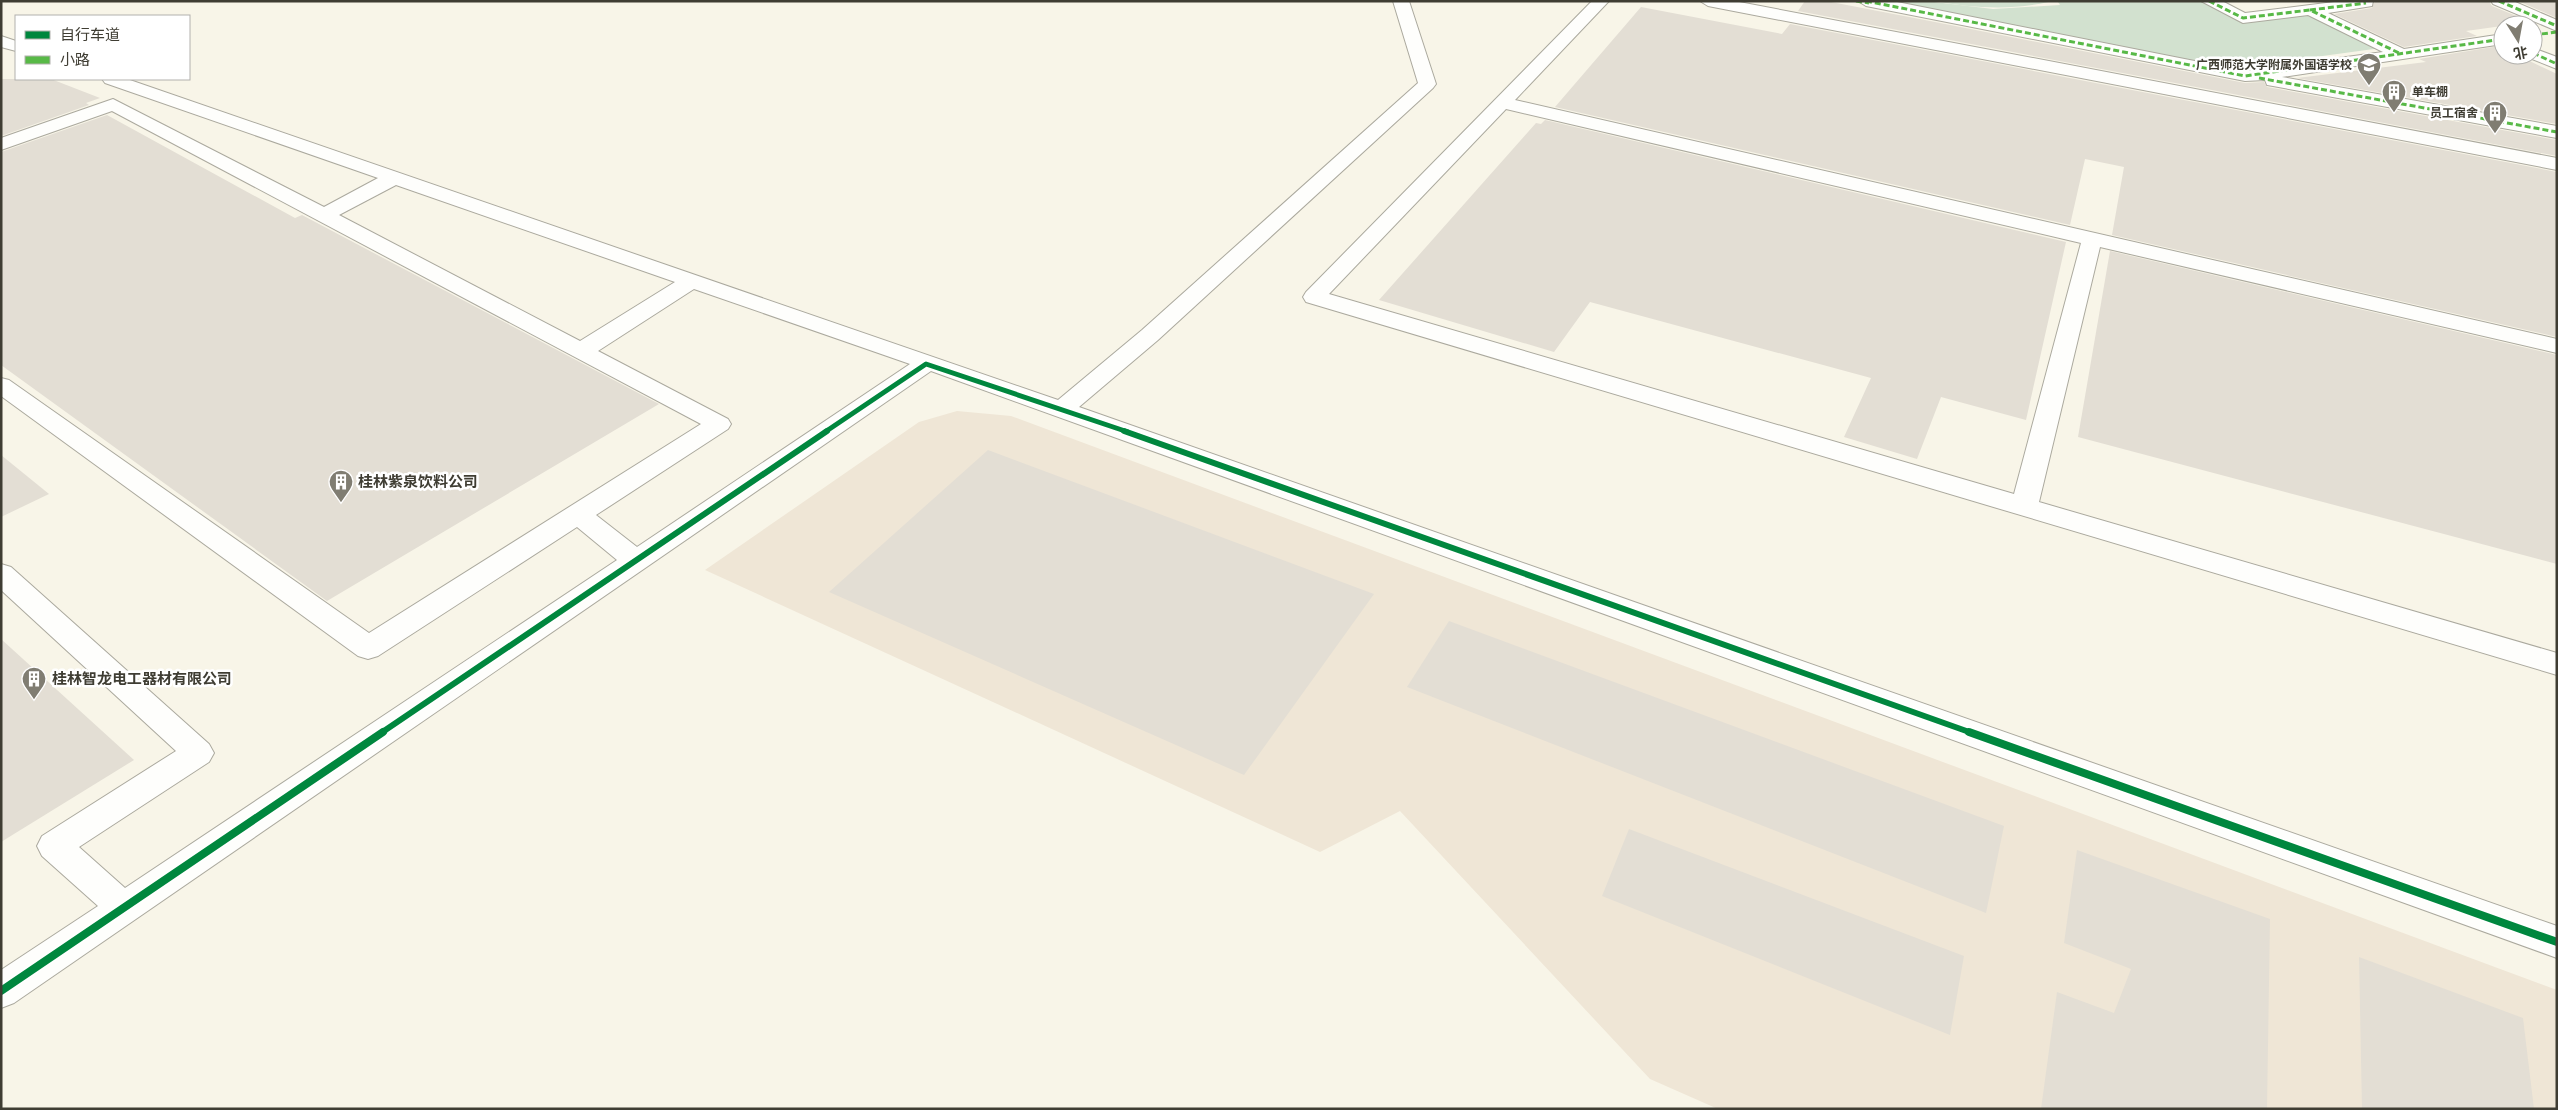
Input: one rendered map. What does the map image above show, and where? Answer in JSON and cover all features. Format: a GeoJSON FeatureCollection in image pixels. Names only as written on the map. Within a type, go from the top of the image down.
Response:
{"type":"FeatureCollection","features":[{"type":"Feature","properties":{"kind":"street"},"geometry":{"type":"LineString","coordinates":[[1062,409],[1150,336],[1427,84],[1401,1]]}},
{"type":"Feature","properties":{"kind":"street"},"geometry":{"type":"LineString","coordinates":[[1601,1],[1314,297],[2557,664]]}},
{"type":"Feature","properties":{"kind":"street"},"geometry":{"type":"LineString","coordinates":[[1708,1],[2557,164]]}},
{"type":"Feature","properties":{"kind":"street"},"geometry":{"type":"LineString","coordinates":[[2209,1],[2242,18],[2366,3]]}},
{"type":"Feature","properties":{"kind":"street"},"geometry":{"type":"LineString","coordinates":[[2499,1],[2557,26]]}},
{"type":"Feature","properties":{"kind":"street"},"geometry":{"type":"LineString","coordinates":[[1864,2],[2245,76],[2557,132]]}},
{"type":"Feature","properties":{"kind":"street"},"geometry":{"type":"LineString","coordinates":[[2310,10],[2401,54]]}},
{"type":"Feature","properties":{"kind":"street"},"geometry":{"type":"LineString","coordinates":[[2543,34],[2557,32]]}},
{"type":"Feature","properties":{"kind":"street"},"geometry":{"type":"LineString","coordinates":[[1,40],[15,46]]}},
{"type":"Feature","properties":{"kind":"street"},"geometry":{"type":"LineString","coordinates":[[2245,76],[2493,40]]}},
{"type":"Feature","properties":{"kind":"street"},"geometry":{"type":"LineString","coordinates":[[2543,58],[2557,64]]}},
{"type":"Feature","properties":{"kind":"street"},"geometry":{"type":"LineString","coordinates":[[113,80],[926,364],[1062,409],[2557,942]]}},
{"type":"Feature","properties":{"kind":"street"},"geometry":{"type":"LineString","coordinates":[[1502,103],[2557,346]]}},
{"type":"Feature","properties":{"kind":"street"},"geometry":{"type":"LineString","coordinates":[[1,144],[113,104],[719,424],[368,648],[1,384]]}},
{"type":"Feature","properties":{"kind":"street"},"geometry":{"type":"LineString","coordinates":[[324,215],[394,178]]}},
{"type":"Feature","properties":{"kind":"street"},"geometry":{"type":"LineString","coordinates":[[2024,507],[2092,239]]}},
{"type":"Feature","properties":{"kind":"street"},"geometry":{"type":"LineString","coordinates":[[582,351],[691,281]]}},
{"type":"Feature","properties":{"kind":"street"},"geometry":{"type":"LineString","coordinates":[[1,991],[926,364]]}},
{"type":"Feature","properties":{"kind":"street"},"geometry":{"type":"LineString","coordinates":[[578,514],[637,560]]}},
{"type":"Feature","properties":{"kind":"street"},"geometry":{"type":"LineString","coordinates":[[1,574],[198,753],[54,846],[124,908]]}},
{"type":"Feature","properties":{"kind":"shaded area"},"geometry":{"type":"Polygon","coordinates":[[[957,411],[1011,416],[2557,990],[2557,1109],[1718,1109],[1650,1079],[1400,811],[1320,852],[705,570],[919,422],[957,411]]]}},
{"type":"Feature","properties":{"kind":"green space"},"geometry":{"type":"Polygon","coordinates":[[[1883,1],[1926,1],[1993,9],[2060,5],[2058,2],[2065,1],[2203,1],[2239,20],[2311,14],[2381,48],[2257,65],[2247,59],[2210,64],[1883,1]]]}},
{"type":"Feature","properties":{"kind":"green space"},"geometry":{"type":"Polygon","coordinates":[[[1933,1],[2053,1],[2023,6],[1993,7],[1933,1]]]}},
{"type":"Feature","properties":{"kind":"building"},"geometry":{"type":"Polygon","coordinates":[[[1805,1],[1826,1],[2245,83],[2264,82],[2267,87],[2557,140],[2557,156],[1798,11],[1805,1]]]}},
{"type":"Feature","properties":{"kind":"building"},"geometry":{"type":"Polygon","coordinates":[[[2375,1],[2489,1],[2492,6],[2514,15],[2493,15],[2493,27],[2466,31],[2477,36],[2404,47],[2334,14],[2372,8],[2375,1]]]}},
{"type":"Feature","properties":{"kind":"building"},"geometry":{"type":"Polygon","coordinates":[[[2518,1],[2557,1],[2557,18],[2518,1]]]}},
{"type":"Feature","properties":{"kind":"building"},"geometry":{"type":"Polygon","coordinates":[[[1641,7],[1782,34],[1790,24],[2557,172],[2557,337],[2112,235],[2124,167],[2085,159],[2070,225],[1555,107],[1641,7]]]}},
{"type":"Feature","properties":{"kind":"building"},"geometry":{"type":"Polygon","coordinates":[[[2493,47],[2493,65],[2538,65],[2557,74],[2557,124],[2297,78],[2426,62],[2419,59],[2493,47]]]}},
{"type":"Feature","properties":{"kind":"building"},"geometry":{"type":"Polygon","coordinates":[[[1,79],[54,80],[100,98],[86,103],[89,105],[1,136],[1,79]]]}},
{"type":"Feature","properties":{"kind":"building","name":"桂林紫泉饮料公司"},"geometry":{"type":"Polygon","coordinates":[[[107,115],[295,218],[302,215],[659,404],[327,601],[1,365],[1,152],[107,115]]]}},
{"type":"Feature","properties":{"kind":"building"},"geometry":{"type":"Polygon","coordinates":[[[1545,120],[2066,242],[2026,420],[1941,397],[1917,459],[1844,437],[1871,378],[1590,302],[1554,352],[1379,300],[1536,123],[1541,124],[1545,120]]]}},
{"type":"Feature","properties":{"kind":"building"},"geometry":{"type":"Polygon","coordinates":[[[2110,251],[2557,355],[2557,564],[2078,437],[2110,251]]]}},
{"type":"Feature","properties":{"kind":"building"},"geometry":{"type":"Polygon","coordinates":[[[988,450],[1374,594],[1244,775],[829,592],[988,450]]]}},
{"type":"Feature","properties":{"kind":"building"},"geometry":{"type":"Polygon","coordinates":[[[1,455],[49,494],[1,517],[1,455]]]}},
{"type":"Feature","properties":{"kind":"building"},"geometry":{"type":"Polygon","coordinates":[[[1449,621],[2004,826],[1986,913],[1407,687],[1449,621]]]}},
{"type":"Feature","properties":{"kind":"building","name":"桂林智龙电工器材有限公司"},"geometry":{"type":"Polygon","coordinates":[[[1,639],[134,760],[1,842],[1,639]]]}},
{"type":"Feature","properties":{"kind":"building"},"geometry":{"type":"Polygon","coordinates":[[[1629,829],[1964,956],[1950,1035],[1602,896],[1629,829]]]}},
{"type":"Feature","properties":{"kind":"building"},"geometry":{"type":"Polygon","coordinates":[[[2077,850],[2270,919],[2267,1109],[2041,1109],[2057,992],[2114,1013],[2131,969],[2064,943],[2077,850]]]}},
{"type":"Feature","properties":{"kind":"building"},"geometry":{"type":"Polygon","coordinates":[[[2359,957],[2523,1018],[2534,1109],[2362,1109],[2359,957]]]}},
{"type":"Feature","properties":{"kind":"marked path"},"geometry":{"type":"LineString","coordinates":[[1856,1],[1869,3]]}},
{"type":"Feature","properties":{"kind":"marked path"},"geometry":{"type":"LineString","coordinates":[[1866,1],[2245,76],[2493,40]]}},
{"type":"Feature","properties":{"kind":"marked path"},"geometry":{"type":"LineString","coordinates":[[2209,1],[2243,18],[2310,10],[2401,54]]}},
{"type":"Feature","properties":{"kind":"marked path"},"geometry":{"type":"LineString","coordinates":[[2499,1],[2557,26]]}},
{"type":"Feature","properties":{"kind":"marked path"},"geometry":{"type":"LineString","coordinates":[[2310,10],[2366,3]]}},
{"type":"Feature","properties":{"kind":"marked path"},"geometry":{"type":"LineString","coordinates":[[2543,34],[2557,32]]}},
{"type":"Feature","properties":{"kind":"marked path"},"geometry":{"type":"LineString","coordinates":[[2543,58],[2557,64]]}},
{"type":"Feature","properties":{"kind":"marked path"},"geometry":{"type":"LineString","coordinates":[[2259,78],[2557,132]]}},
{"type":"Feature","properties":{"kind":"cycle path"},"geometry":{"type":"LineString","coordinates":[[1,991],[926,364],[1062,409],[2557,942]]}},
{"type":"Feature","properties":{"kind":"place","name":"广西师范大学附属外国语学校"},"geometry":{"type":"Point","coordinates":[2369,86]}},
{"type":"Feature","properties":{"kind":"place","name":"单车棚"},"geometry":{"type":"Point","coordinates":[2394,113]}},
{"type":"Feature","properties":{"kind":"place","name":"员工宿舍"},"geometry":{"type":"Point","coordinates":[2495,134]}},
{"type":"Feature","properties":{"kind":"place","name":"桂林紫泉饮料公司"},"geometry":{"type":"Point","coordinates":[341,503]}},
{"type":"Feature","properties":{"kind":"place","name":"桂林智龙电工器材有限公司"},"geometry":{"type":"Point","coordinates":[34,700]}}]}
